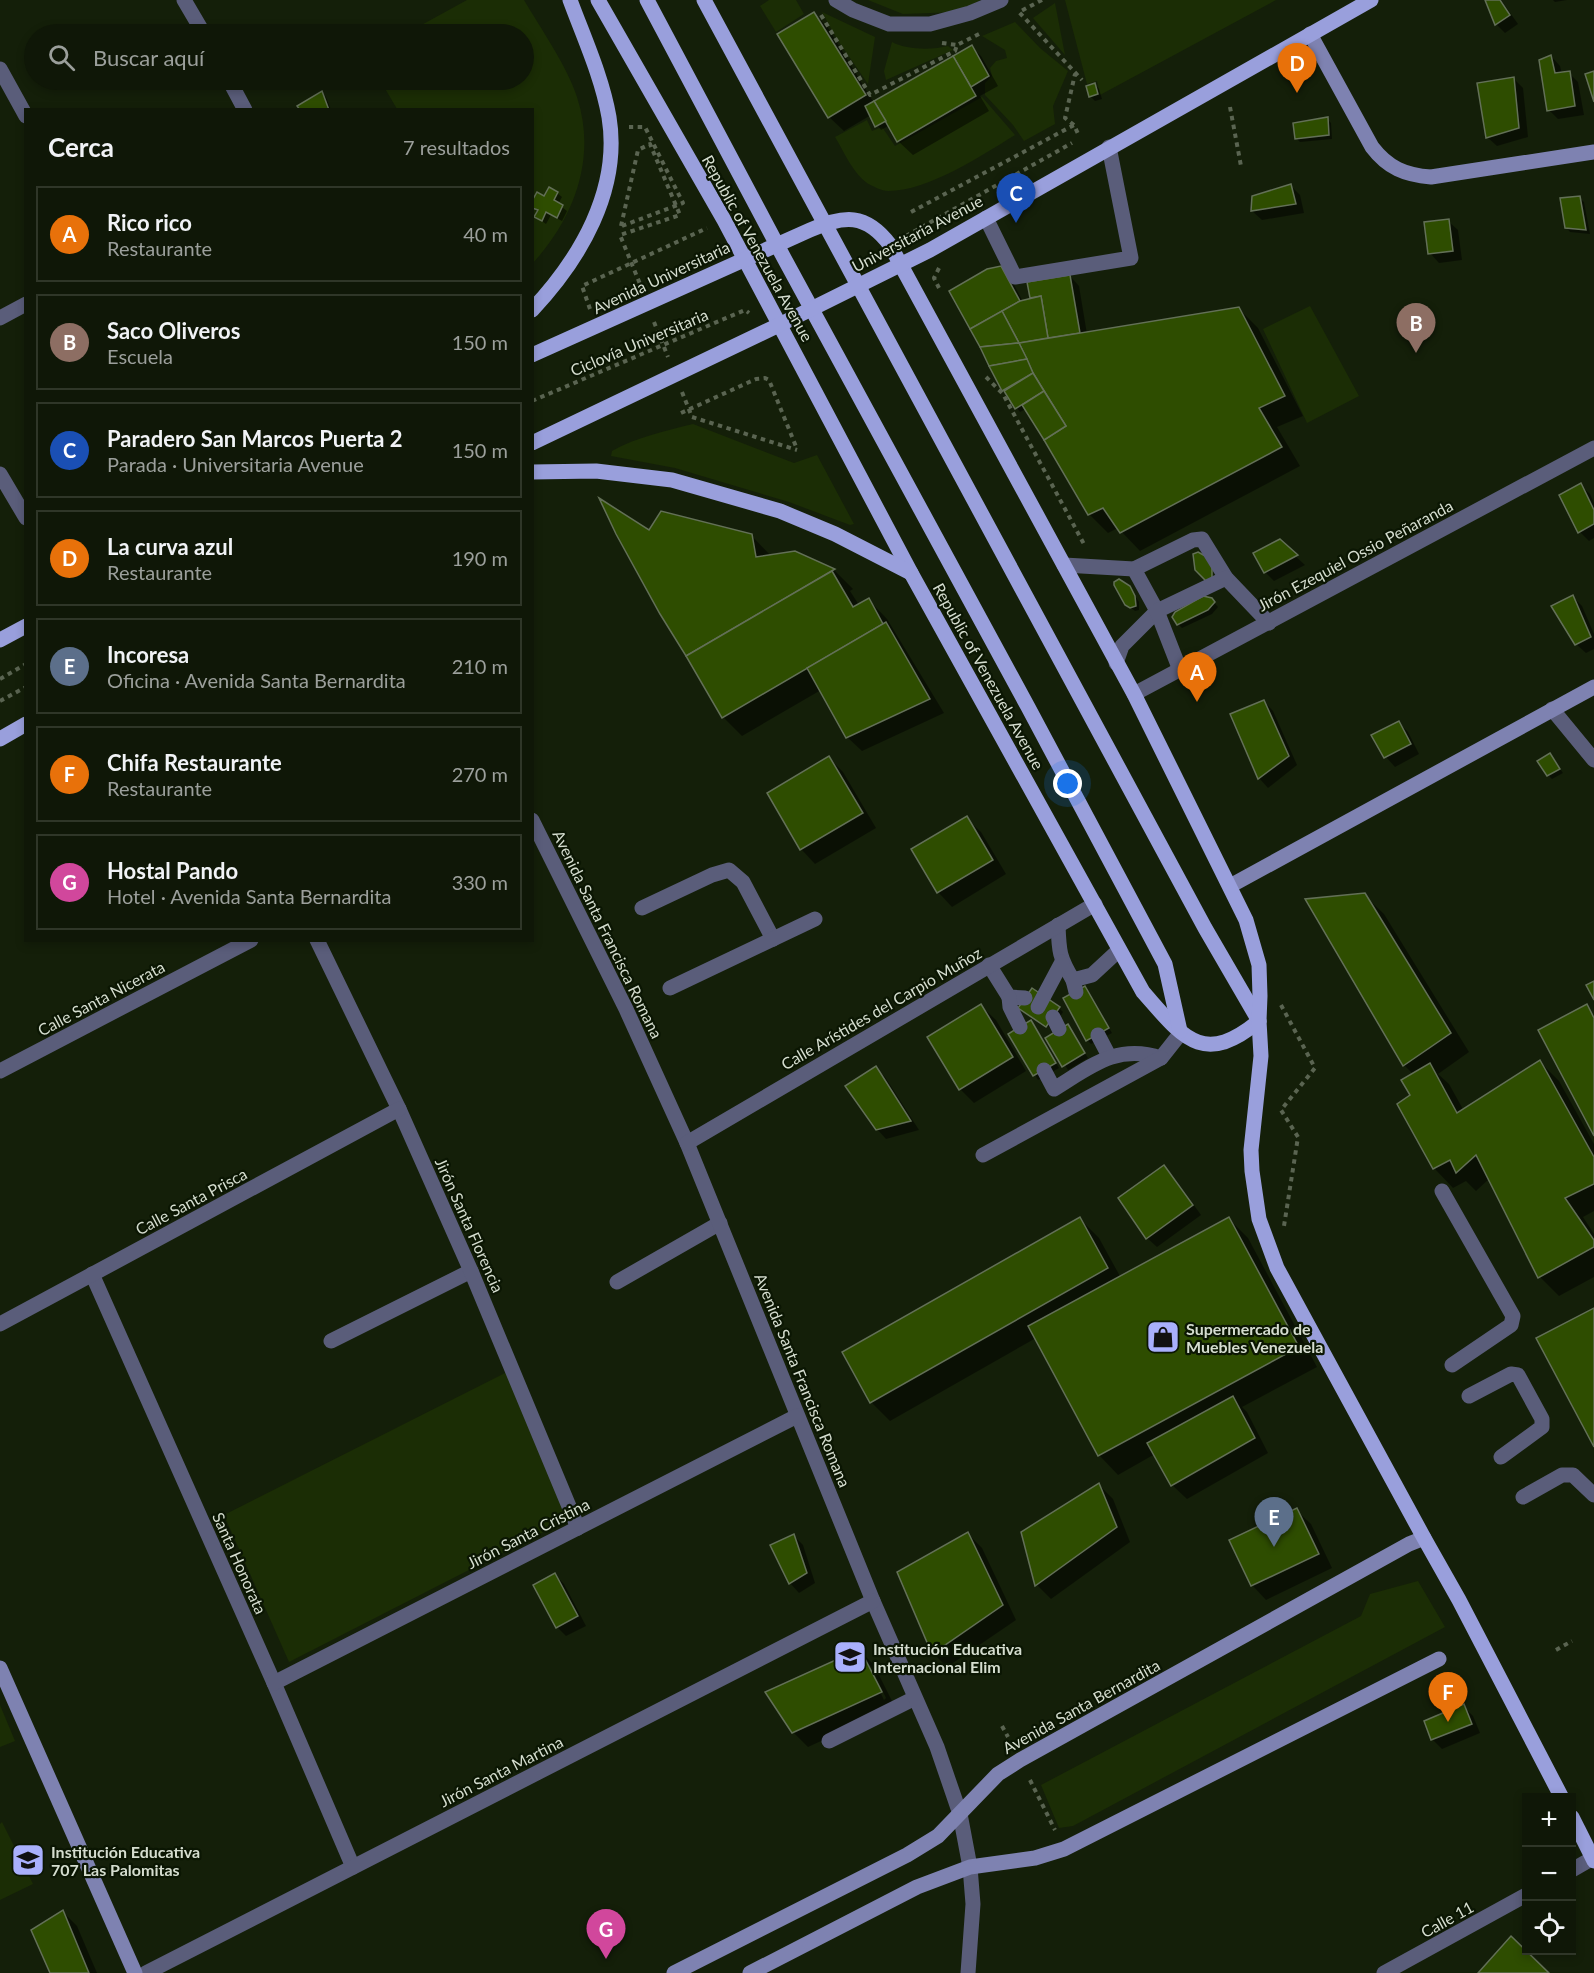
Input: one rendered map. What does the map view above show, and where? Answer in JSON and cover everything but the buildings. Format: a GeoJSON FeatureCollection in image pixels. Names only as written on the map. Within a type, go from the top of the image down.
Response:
{"type":"FeatureCollection","features":[{"type":"Feature","properties":{"kind":"main road"},"geometry":{"type":"LineString","coordinates":[[534,308],[561,275],[588,232],[602,200],[610,168],[612,141],[606,102],[570,0]]}},
{"type":"Feature","properties":{"kind":"main road","name":"Republic of Venezuela Avenue"},"geometry":{"type":"LineString","coordinates":[[598,0],[724,220],[911,573],[1119,950],[1143,992],[1180,1034]]}},
{"type":"Feature","properties":{"kind":"main road","name":"Republic of Venezuela Avenue"},"geometry":{"type":"LineString","coordinates":[[647,0],[778,248],[1029,707],[1165,964],[1180,1034]]}},
{"type":"Feature","properties":{"kind":"main road"},"geometry":{"type":"LineString","coordinates":[[704,0],[1205,928],[1259,1021]]}},
{"type":"Feature","properties":{"kind":"main road","name":"Universitaria Avenue"},"geometry":{"type":"LineString","coordinates":[[534,442],[780,325],[930,250],[1371,0]]}},
{"type":"Feature","properties":{"kind":"main road"},"geometry":{"type":"LineString","coordinates":[[1310,34],[1372,147],[1378,156],[1395,169],[1413,175],[1431,177],[1594,152]]}},
{"type":"Feature","properties":{"kind":"main road","name":"Avenida Universitaria"},"geometry":{"type":"LineString","coordinates":[[534,354],[838,219],[851,218],[876,229],[890,245],[901,264]]}},
{"type":"Feature","properties":{"kind":"main road"},"geometry":{"type":"LineString","coordinates":[[901,264],[1134,694],[1246,920],[1259,965],[1261,1056],[1252,1126],[1252,1171],[1259,1220],[1277,1268],[1460,1600],[1560,1793]]}},
{"type":"Feature","properties":{"kind":"main road"},"geometry":{"type":"LineString","coordinates":[[534,472],[596,471],[672,480],[780,511],[854,543],[911,573]]}},
{"type":"Feature","properties":{"kind":"main road"},"geometry":{"type":"LineString","coordinates":[[0,640],[24,627]]}},
{"type":"Feature","properties":{"kind":"main road"},"geometry":{"type":"LineString","coordinates":[[1230,886],[1594,687]]}},
{"type":"Feature","properties":{"kind":"main road"},"geometry":{"type":"LineString","coordinates":[[0,739],[24,725]]}},
{"type":"Feature","properties":{"kind":"main road"},"geometry":{"type":"LineString","coordinates":[[1180,1034],[1198,1043],[1214,1044],[1246,1032],[1259,1021]]}},
{"type":"Feature","properties":{"kind":"main road","name":"Avenida Santa Bernardita"},"geometry":{"type":"LineString","coordinates":[[674,1973],[907,1855],[938,1836],[998,1774],[1020,1760],[1409,1544],[1424,1538]]}},
{"type":"Feature","properties":{"kind":"main road"},"geometry":{"type":"LineString","coordinates":[[750,1973],[917,1887],[945,1875],[970,1867],[1035,1858],[1064,1849],[1439,1659]]}},
{"type":"Feature","properties":{"kind":"main road"},"geometry":{"type":"LineString","coordinates":[[0,1668],[135,1973]]}},
{"type":"Feature","properties":{"kind":"main road"},"geometry":{"type":"LineString","coordinates":[[1576,1825],[1593,1859]]}},
{"type":"Feature","properties":{"kind":"street"},"geometry":{"type":"LineString","coordinates":[[184,0],[198,24]]}},
{"type":"Feature","properties":{"kind":"street"},"geometry":{"type":"LineString","coordinates":[[836,0],[853,10],[889,24],[930,24],[970,14],[1001,0]]}},
{"type":"Feature","properties":{"kind":"street"},"geometry":{"type":"LineString","coordinates":[[0,69],[24,112]]}},
{"type":"Feature","properties":{"kind":"street"},"geometry":{"type":"LineString","coordinates":[[234,90],[244,108]]}},
{"type":"Feature","properties":{"kind":"street"},"geometry":{"type":"LineString","coordinates":[[986,218],[1015,277],[1131,258],[1109,147]]}},
{"type":"Feature","properties":{"kind":"street"},"geometry":{"type":"LineString","coordinates":[[0,318],[24,305]]}},
{"type":"Feature","properties":{"kind":"street","name":"Jirón Ezequiel Ossio Peñaranda"},"geometry":{"type":"LineString","coordinates":[[1134,694],[1594,448]]}},
{"type":"Feature","properties":{"kind":"street"},"geometry":{"type":"LineString","coordinates":[[0,474],[24,515]]}},
{"type":"Feature","properties":{"kind":"street"},"geometry":{"type":"LineString","coordinates":[[1064,565],[1134,569],[1193,540],[1202,539],[1226,578],[1269,622]]}},
{"type":"Feature","properties":{"kind":"street"},"geometry":{"type":"LineString","coordinates":[[1134,569],[1157,611],[1180,670]]}},
{"type":"Feature","properties":{"kind":"street"},"geometry":{"type":"LineString","coordinates":[[1116,663],[1122,646],[1157,611],[1226,578]]}},
{"type":"Feature","properties":{"kind":"street"},"geometry":{"type":"LineString","coordinates":[[1552,709],[1594,760]]}},
{"type":"Feature","properties":{"kind":"street","name":"Avenida Santa Francisca Romana"},"geometry":{"type":"LineString","coordinates":[[534,824],[626,1009],[687,1143],[873,1601],[937,1746],[960,1814],[970,1867],[973,1904],[968,1973]]}},
{"type":"Feature","properties":{"kind":"street"},"geometry":{"type":"LineString","coordinates":[[642,908],[712,875],[729,870],[743,882],[773,939]]}},
{"type":"Feature","properties":{"kind":"street","name":"Calle Arístides del Carpio Muñoz"},"geometry":{"type":"LineString","coordinates":[[687,1143],[1095,904]]}},
{"type":"Feature","properties":{"kind":"street"},"geometry":{"type":"LineString","coordinates":[[670,988],[815,919]]}},
{"type":"Feature","properties":{"kind":"street"},"geometry":{"type":"LineString","coordinates":[[1058,925],[1059,951],[1074,986],[1092,975],[1119,950]]}},
{"type":"Feature","properties":{"kind":"street","name":"Calle Santa Nicerata"},"geometry":{"type":"LineString","coordinates":[[0,1071],[247,942]]}},
{"type":"Feature","properties":{"kind":"street","name":"Jirón Santa Florencia"},"geometry":{"type":"LineString","coordinates":[[318,942],[399,1109],[471,1271],[578,1528]]}},
{"type":"Feature","properties":{"kind":"street"},"geometry":{"type":"LineString","coordinates":[[1038,1007],[1062,962]]}},
{"type":"Feature","properties":{"kind":"street"},"geometry":{"type":"LineString","coordinates":[[989,965],[1009,997],[1010,1007],[1020,1027]]}},
{"type":"Feature","properties":{"kind":"street"},"geometry":{"type":"LineString","coordinates":[[1009,997],[1025,998]]}},
{"type":"Feature","properties":{"kind":"street"},"geometry":{"type":"LineString","coordinates":[[983,1155],[1161,1058],[1180,1034]]}},
{"type":"Feature","properties":{"kind":"street"},"geometry":{"type":"LineString","coordinates":[[1098,1035],[1109,1056]]}},
{"type":"Feature","properties":{"kind":"street"},"geometry":{"type":"LineString","coordinates":[[1044,1070],[1054,1089],[1080,1065],[1109,1056],[1147,1053],[1161,1058]]}},
{"type":"Feature","properties":{"kind":"street","name":"Calle Santa Prisca"},"geometry":{"type":"LineString","coordinates":[[0,1324],[399,1109]]}},
{"type":"Feature","properties":{"kind":"street"},"geometry":{"type":"LineString","coordinates":[[1442,1191],[1513,1316],[1511,1325],[1452,1365]]}},
{"type":"Feature","properties":{"kind":"street"},"geometry":{"type":"LineString","coordinates":[[617,1282],[720,1223]]}},
{"type":"Feature","properties":{"kind":"street"},"geometry":{"type":"LineString","coordinates":[[331,1341],[471,1271]]}},
{"type":"Feature","properties":{"kind":"street","name":"Santa Honorata"},"geometry":{"type":"LineString","coordinates":[[92,1274],[354,1867]]}},
{"type":"Feature","properties":{"kind":"street"},"geometry":{"type":"LineString","coordinates":[[1469,1396],[1510,1374],[1518,1375],[1542,1419],[1542,1427],[1501,1457]]}},
{"type":"Feature","properties":{"kind":"street","name":"Jirón Santa Cristina"},"geometry":{"type":"LineString","coordinates":[[274,1683],[797,1416]]}},
{"type":"Feature","properties":{"kind":"street"},"geometry":{"type":"LineString","coordinates":[[1523,1497],[1562,1475],[1573,1475],[1594,1495]]}},
{"type":"Feature","properties":{"kind":"street","name":"Jirón Santa Martina"},"geometry":{"type":"LineString","coordinates":[[146,1973],[873,1601]]}},
{"type":"Feature","properties":{"kind":"street"},"geometry":{"type":"LineString","coordinates":[[830,1741],[915,1698]]}},
{"type":"Feature","properties":{"kind":"street"},"geometry":{"type":"LineString","coordinates":[[1576,1868],[1593,1859]]}},
{"type":"Feature","properties":{"kind":"street","name":"Calle 11"},"geometry":{"type":"LineString","coordinates":[[1384,1973],[1522,1898]]}},
{"type":"Feature","properties":{"kind":"path"},"geometry":{"type":"LineString","coordinates":[[1042,0],[1019,12],[1082,81]]}},
{"type":"Feature","properties":{"kind":"path"},"geometry":{"type":"LineString","coordinates":[[1075,74],[1065,118],[1074,125],[1079,136]]}},
{"type":"Feature","properties":{"kind":"path"},"geometry":{"type":"LineString","coordinates":[[1230,107],[1241,166]]}},
{"type":"Feature","properties":{"kind":"path"},"geometry":{"type":"LineString","coordinates":[[911,212],[1074,125]]}},
{"type":"Feature","properties":{"kind":"path"},"geometry":{"type":"LineString","coordinates":[[620,235],[680,215],[650,144],[638,150],[621,226],[683,203],[645,128],[624,127]]}},
{"type":"Feature","properties":{"kind":"path"},"geometry":{"type":"LineString","coordinates":[[597,327],[582,286],[724,220]]}},
{"type":"Feature","properties":{"kind":"path"},"geometry":{"type":"LineString","coordinates":[[939,267],[934,278],[939,288]]}},
{"type":"Feature","properties":{"kind":"path","name":"Ciclovía Universitaria"},"geometry":{"type":"LineString","coordinates":[[534,400],[745,310],[754,317]]}},
{"type":"Feature","properties":{"kind":"path"},"geometry":{"type":"LineString","coordinates":[[981,370],[1003,394],[1096,567]]}},
{"type":"Feature","properties":{"kind":"path"},"geometry":{"type":"LineString","coordinates":[[681,412],[756,379],[765,378],[769,380],[797,450]]}},
{"type":"Feature","properties":{"kind":"path"},"geometry":{"type":"LineString","coordinates":[[0,679],[24,665]]}},
{"type":"Feature","properties":{"kind":"path"},"geometry":{"type":"LineString","coordinates":[[0,701],[24,688]]}},
{"type":"Feature","properties":{"kind":"path"},"geometry":{"type":"LineString","coordinates":[[1276,996],[1315,1068],[1281,1110],[1298,1137],[1277,1268]]}},
{"type":"Feature","properties":{"kind":"path"},"geometry":{"type":"LineString","coordinates":[[1556,1650],[1572,1641]]}},
{"type":"Feature","properties":{"kind":"path"},"geometry":{"type":"LineString","coordinates":[[1002,1726],[1008,1737]]}},
{"type":"Feature","properties":{"kind":"path"},"geometry":{"type":"LineString","coordinates":[[1030,1780],[1055,1830]]}},
{"type":"Feature","properties":{"kind":"green space"},"geometry":{"type":"Polygon","coordinates":[[[467,0],[524,0],[573,85],[583,120],[583,164],[578,186],[560,227],[534,262],[534,108],[396,108],[386,90],[534,90],[534,24],[423,24],[467,0]]]}},
{"type":"Feature","properties":{"kind":"green space"},"geometry":{"type":"Polygon","coordinates":[[[769,0],[796,0],[804,14],[776,32],[760,6],[769,0]]]}},
{"type":"Feature","properties":{"kind":"green space"},"geometry":{"type":"Polygon","coordinates":[[[868,0],[980,0],[959,12],[903,14],[868,0]]]}},
{"type":"Feature","properties":{"kind":"green space"},"geometry":{"type":"Polygon","coordinates":[[[1065,0],[1276,0],[1100,95],[1097,81],[1087,84],[1065,0]]]}},
{"type":"Feature","properties":{"kind":"green space"},"geometry":{"type":"Polygon","coordinates":[[[1055,3],[1065,55],[1033,18],[1055,3]]]}},
{"type":"Feature","properties":{"kind":"green space"},"geometry":{"type":"Polygon","coordinates":[[[822,12],[875,37],[868,84],[837,39],[822,12]]]}},
{"type":"Feature","properties":{"kind":"green space"},"geometry":{"type":"Polygon","coordinates":[[[1015,22],[1040,48],[1068,71],[1053,106],[1055,124],[1024,141],[1013,125],[985,95],[985,83],[992,76],[990,68],[996,61],[1007,58],[1005,50],[982,36],[1015,22]]]}},
{"type":"Feature","properties":{"kind":"green space"},"geometry":{"type":"Polygon","coordinates":[[[892,42],[905,47],[948,46],[953,50],[886,80],[884,71],[892,42]]]}},
{"type":"Feature","properties":{"kind":"green space"},"geometry":{"type":"Polygon","coordinates":[[[982,97],[1015,135],[954,171],[920,185],[888,191],[869,184],[853,168],[835,137],[867,120],[872,131],[882,127],[895,146],[982,97]]]}},
{"type":"Feature","properties":{"kind":"green space"},"geometry":{"type":"Polygon","coordinates":[[[1310,306],[1359,396],[1307,423],[1263,329],[1310,306]]]}},
{"type":"Feature","properties":{"kind":"green space"},"geometry":{"type":"Polygon","coordinates":[[[693,424],[794,463],[817,455],[854,524],[850,525],[789,502],[675,468],[611,456],[612,451],[631,442],[693,424]]]}},
{"type":"Feature","properties":{"kind":"green space"},"geometry":{"type":"Polygon","coordinates":[[[509,1371],[567,1520],[289,1662],[224,1515],[509,1371]]]}},
{"type":"Feature","properties":{"kind":"green space"},"geometry":{"type":"Polygon","coordinates":[[[1418,1581],[1445,1627],[1073,1826],[1059,1828],[1041,1785],[1361,1616],[1370,1594],[1418,1581]]]}},
{"type":"Feature","properties":{"kind":"green space"},"geometry":{"type":"Polygon","coordinates":[[[0,1705],[15,1741],[0,1747],[0,1705]]]}},
{"type":"Feature","properties":{"kind":"green space"},"geometry":{"type":"Polygon","coordinates":[[[2,1822],[33,1884],[0,1900],[0,1824],[2,1822]]]}},
{"type":"Feature","properties":{"kind":"place","name":"La curva azul"},"geometry":{"type":"Point","coordinates":[1297,93]}},
{"type":"Feature","properties":{"kind":"place","name":"Paradero San Marcos Puerta 2"},"geometry":{"type":"Point","coordinates":[1016,223]}},
{"type":"Feature","properties":{"kind":"place","name":"Saco Oliveros"},"geometry":{"type":"Point","coordinates":[1416,353]}},
{"type":"Feature","properties":{"kind":"place","name":"Rico rico"},"geometry":{"type":"Point","coordinates":[1197,702]}},
{"type":"Feature","properties":{"kind":"place","name":"Supermercado de Muebles Venezuela"},"geometry":{"type":"Point","coordinates":[1163,1337]}},
{"type":"Feature","properties":{"kind":"place","name":"Incoresa"},"geometry":{"type":"Point","coordinates":[1274,1547]}},
{"type":"Feature","properties":{"kind":"place","name":"Institución Educativa Internacional Elim"},"geometry":{"type":"Point","coordinates":[850,1657]}},
{"type":"Feature","properties":{"kind":"place","name":"Chifa Restaurante"},"geometry":{"type":"Point","coordinates":[1448,1722]}},
{"type":"Feature","properties":{"kind":"place","name":"Institución Educativa 707 Las Palomitas"},"geometry":{"type":"Point","coordinates":[28,1860]}},
{"type":"Feature","properties":{"kind":"place","name":"Hostal Pando"},"geometry":{"type":"Point","coordinates":[606,1959]}}]}
